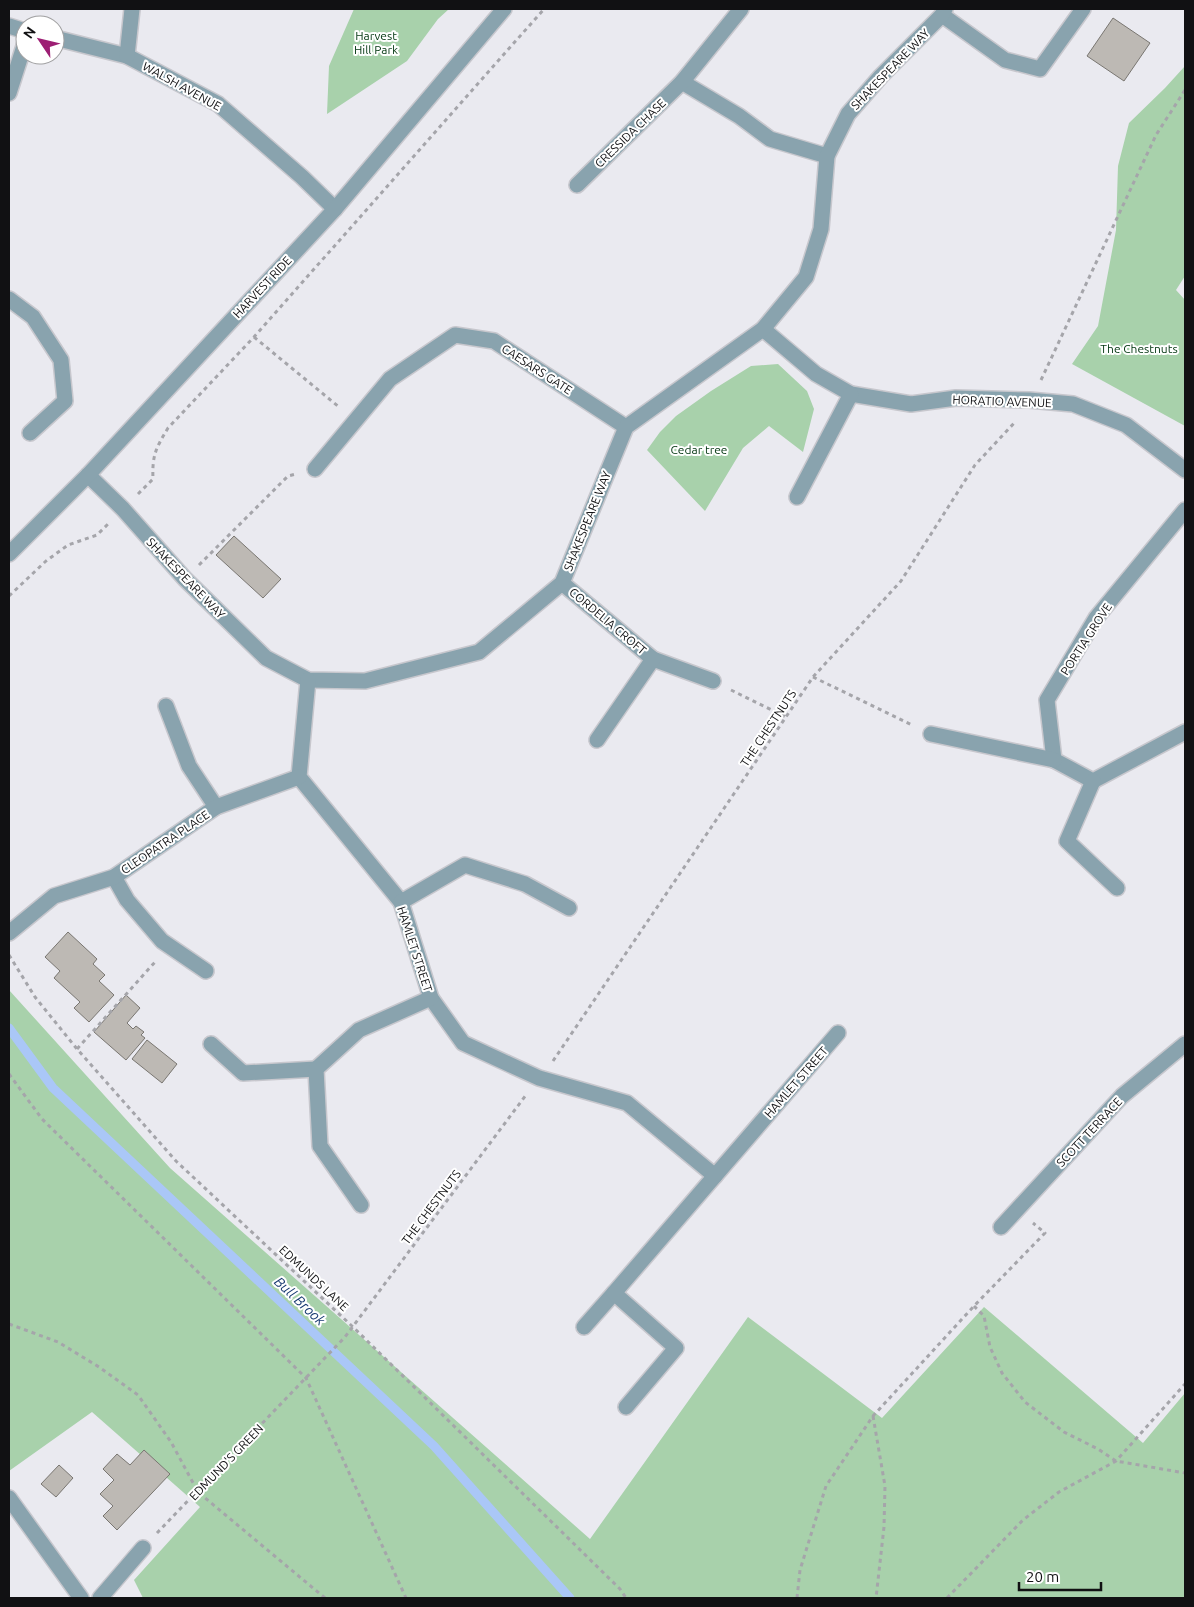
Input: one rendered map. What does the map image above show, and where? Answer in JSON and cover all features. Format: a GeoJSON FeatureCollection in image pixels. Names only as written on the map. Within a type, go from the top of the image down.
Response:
{"type":"FeatureCollection","features":[{"type":"Feature","properties":{"kind":"street"},"geometry":{"type":"LineString","coordinates":[[127,56],[132,9]]}},
{"type":"Feature","properties":{"kind":"street","name":"HARVEST RIDE"},"geometry":{"type":"LineString","coordinates":[[9,554],[88,475],[335,209],[504,9]]}},
{"type":"Feature","properties":{"kind":"street","name":"CRESSIDA CHASE"},"geometry":{"type":"LineString","coordinates":[[578,185],[682,82],[741,9]]}},
{"type":"Feature","properties":{"kind":"street"},"geometry":{"type":"LineString","coordinates":[[944,12],[1004,60],[1040,69],[1083,9]]}},
{"type":"Feature","properties":{"kind":"street","name":"SHAKESPEARE WAY"},"geometry":{"type":"LineString","coordinates":[[88,475],[122,509],[185,580],[266,658],[308,680],[364,681],[479,652],[562,583],[626,427],[763,329],[806,277],[821,229],[828,156],[848,114],[881,76],[944,12]]}},
{"type":"Feature","properties":{"kind":"street","name":"WALSH AVENUE"},"geometry":{"type":"LineString","coordinates":[[65,40],[127,56],[218,104],[302,177],[335,209]]}},
{"type":"Feature","properties":{"kind":"street"},"geometry":{"type":"LineString","coordinates":[[9,93],[18,65]]}},
{"type":"Feature","properties":{"kind":"street"},"geometry":{"type":"LineString","coordinates":[[682,82],[739,116],[770,139],[828,156]]}},
{"type":"Feature","properties":{"kind":"street"},"geometry":{"type":"LineString","coordinates":[[9,299],[33,317],[61,360],[64,400],[30,433]]}},
{"type":"Feature","properties":{"kind":"street","name":"HORATIO AVENUE"},"geometry":{"type":"LineString","coordinates":[[763,329],[816,374],[851,394],[911,404],[956,398],[1029,400],[1073,404],[1126,424],[1185,470]]}},
{"type":"Feature","properties":{"kind":"street","name":"CAESARS GATE"},"geometry":{"type":"LineString","coordinates":[[315,469],[390,379],[455,335],[494,341],[626,427]]}},
{"type":"Feature","properties":{"kind":"street"},"geometry":{"type":"LineString","coordinates":[[797,497],[851,394]]}},
{"type":"Feature","properties":{"kind":"street","name":"PORTIA GROVE"},"geometry":{"type":"LineString","coordinates":[[1054,760],[1047,700],[1096,618],[1185,510]]}},
{"type":"Feature","properties":{"kind":"street","name":"CORDELIA CROFT"},"geometry":{"type":"LineString","coordinates":[[562,583],[654,659],[713,681]]}},
{"type":"Feature","properties":{"kind":"street","name":"CORDELIA CROFT"},"geometry":{"type":"LineString","coordinates":[[597,740],[654,659]]}},
{"type":"Feature","properties":{"kind":"street"},"geometry":{"type":"LineString","coordinates":[[299,777],[308,680]]}},
{"type":"Feature","properties":{"kind":"street","name":"CLEOPATRA PLACE"},"geometry":{"type":"LineString","coordinates":[[166,706],[188,766],[216,807]]}},
{"type":"Feature","properties":{"kind":"street"},"geometry":{"type":"LineString","coordinates":[[1117,888],[1067,841],[1093,781],[1185,732]]}},
{"type":"Feature","properties":{"kind":"street"},"geometry":{"type":"LineString","coordinates":[[931,734],[1054,760],[1093,781]]}},
{"type":"Feature","properties":{"kind":"street","name":"CLEOPATRA PLACE"},"geometry":{"type":"LineString","coordinates":[[9,933],[54,896],[114,877],[216,807],[299,777]]}},
{"type":"Feature","properties":{"kind":"street","name":"HAMLET STREET"},"geometry":{"type":"LineString","coordinates":[[299,777],[401,902],[431,998],[463,1043],[539,1078],[628,1103],[715,1176]]}},
{"type":"Feature","properties":{"kind":"street"},"geometry":{"type":"LineString","coordinates":[[401,902],[465,865],[525,884],[569,908]]}},
{"type":"Feature","properties":{"kind":"street","name":"CLEOPATRA PLACE"},"geometry":{"type":"LineString","coordinates":[[114,877],[127,900],[168,947],[206,971]]}},
{"type":"Feature","properties":{"kind":"street"},"geometry":{"type":"LineString","coordinates":[[211,1044],[244,1073],[316,1069],[359,1030],[431,998]]}},
{"type":"Feature","properties":{"kind":"street","name":"HAMLET STREET"},"geometry":{"type":"LineString","coordinates":[[584,1327],[838,1033]]}},
{"type":"Feature","properties":{"kind":"street","name":"SCOTT TERRACE"},"geometry":{"type":"LineString","coordinates":[[1001,1227],[1122,1096],[1185,1044]]}},
{"type":"Feature","properties":{"kind":"street"},"geometry":{"type":"LineString","coordinates":[[316,1069],[320,1146],[361,1204]]}},
{"type":"Feature","properties":{"kind":"street"},"geometry":{"type":"LineString","coordinates":[[614,1293],[676,1348],[626,1407]]}},
{"type":"Feature","properties":{"kind":"street"},"geometry":{"type":"LineString","coordinates":[[9,1498],[81,1598]]}},
{"type":"Feature","properties":{"kind":"street"},"geometry":{"type":"LineString","coordinates":[[100,1598],[143,1548]]}},
{"type":"Feature","properties":{"kind":"path"},"geometry":{"type":"LineString","coordinates":[[153,479],[152,459],[158,444],[168,428],[254,337],[544,9]]}},
{"type":"Feature","properties":{"kind":"path"},"geometry":{"type":"LineString","coordinates":[[1044,375],[1156,135],[1185,90]]}},
{"type":"Feature","properties":{"kind":"path"},"geometry":{"type":"LineString","coordinates":[[254,337],[355,420]]}},
{"type":"Feature","properties":{"kind":"path","name":"THE CHESTNUTS"},"geometry":{"type":"LineString","coordinates":[[554,1060],[813,677],[901,581],[975,465],[1015,423]]}},
{"type":"Feature","properties":{"kind":"path"},"geometry":{"type":"LineString","coordinates":[[185,580],[288,476],[315,469]]}},
{"type":"Feature","properties":{"kind":"path"},"geometry":{"type":"LineString","coordinates":[[9,596],[46,561],[68,545],[97,535]]}},
{"type":"Feature","properties":{"kind":"path"},"geometry":{"type":"LineString","coordinates":[[813,677],[931,734]]}},
{"type":"Feature","properties":{"kind":"path"},"geometry":{"type":"LineString","coordinates":[[713,681],[786,717]]}},
{"type":"Feature","properties":{"kind":"path"},"geometry":{"type":"LineString","coordinates":[[77,1049],[168,947]]}},
{"type":"Feature","properties":{"kind":"path","name":"EDMUNDS LANE"},"geometry":{"type":"LineString","coordinates":[[9,955],[35,997],[77,1049],[176,1161],[353,1327],[620,1589],[626,1598]]}},
{"type":"Feature","properties":{"kind":"path"},"geometry":{"type":"LineString","coordinates":[[9,1074],[42,1119],[306,1378],[406,1598]]}},
{"type":"Feature","properties":{"kind":"path","name":"THE CHESTNUTS"},"geometry":{"type":"LineString","coordinates":[[353,1327],[523,1099]]}},
{"type":"Feature","properties":{"kind":"path"},"geometry":{"type":"LineString","coordinates":[[797,1598],[800,1570],[826,1486],[872,1416],[1045,1233],[1018,1209]]}},
{"type":"Feature","properties":{"kind":"path"},"geometry":{"type":"LineString","coordinates":[[974,1306],[984,1316],[990,1347],[1002,1373],[1025,1402],[1064,1432],[1098,1449],[1116,1461],[1185,1473]]}},
{"type":"Feature","properties":{"kind":"path"},"geometry":{"type":"LineString","coordinates":[[9,1324],[58,1342],[99,1367],[138,1395],[171,1442],[198,1492],[325,1598]]}},
{"type":"Feature","properties":{"kind":"path","name":"EDMUND'S GREEN"},"geometry":{"type":"LineString","coordinates":[[143,1548],[353,1327]]}},
{"type":"Feature","properties":{"kind":"path"},"geometry":{"type":"LineString","coordinates":[[947,1598],[1023,1520],[1060,1492],[1116,1461],[1185,1384]]}},
{"type":"Feature","properties":{"kind":"path"},"geometry":{"type":"LineString","coordinates":[[872,1416],[879,1459],[886,1486],[884,1526],[876,1598]]}},
{"type":"Feature","properties":{"kind":"green space","name":"Harvest Hill Park"},"geometry":{"type":"Polygon","coordinates":[[[354,9],[449,9],[438,19],[407,61],[327,114],[329,66],[354,9]]]}},
{"type":"Feature","properties":{"kind":"green space","name":"The Chestnuts"},"geometry":{"type":"Polygon","coordinates":[[[1185,66],[1185,276],[1176,290],[1185,300],[1185,426],[1072,364],[1098,326],[1116,230],[1118,166],[1129,123],[1185,66]]]}},
{"type":"Feature","properties":{"kind":"green space","name":"Cedar tree"},"geometry":{"type":"Polygon","coordinates":[[[778,364],[807,391],[814,409],[803,452],[769,426],[743,448],[705,511],[647,450],[660,432],[676,416],[711,391],[751,366],[778,364]]]}},
{"type":"Feature","properties":{"kind":"green space"},"geometry":{"type":"Polygon","coordinates":[[[9,990],[170,1168],[590,1539],[748,1317],[882,1418],[984,1307],[1143,1443],[1185,1393],[1185,1598],[143,1598],[134,1580],[200,1507],[92,1412],[9,1471],[9,990]]]}},
{"type":"Feature","properties":{"kind":"building"},"geometry":{"type":"Polygon","coordinates":[[[1113,18],[1150,43],[1124,81],[1087,56],[1113,18]]]}},
{"type":"Feature","properties":{"kind":"building"},"geometry":{"type":"Polygon","coordinates":[[[234,536],[281,579],[263,598],[216,555],[234,536]]]}},
{"type":"Feature","properties":{"kind":"building"},"geometry":{"type":"Polygon","coordinates":[[[68,932],[97,959],[93,964],[105,975],[99,981],[114,995],[89,1022],[74,1008],[80,1002],[54,978],[60,971],[45,957],[68,932]]]}},
{"type":"Feature","properties":{"kind":"building"},"geometry":{"type":"Polygon","coordinates":[[[126,995],[140,1008],[127,1023],[133,1029],[136,1026],[144,1032],[141,1035],[145,1038],[126,1060],[94,1032],[126,995]]]}},
{"type":"Feature","properties":{"kind":"building"},"geometry":{"type":"Polygon","coordinates":[[[147,1040],[177,1064],[162,1083],[132,1059],[147,1040]]]}},
{"type":"Feature","properties":{"kind":"building"},"geometry":{"type":"Polygon","coordinates":[[[144,1450],[170,1474],[117,1530],[103,1516],[113,1506],[100,1494],[114,1480],[103,1469],[117,1454],[130,1465],[144,1450]]]}},
{"type":"Feature","properties":{"kind":"building"},"geometry":{"type":"Polygon","coordinates":[[[59,1465],[73,1478],[56,1497],[41,1484],[59,1465]]]}},
{"type":"Feature","properties":{"kind":"waterway","name":"Bull Brook"},"geometry":{"type":"LineString","coordinates":[[9,1028],[53,1088],[434,1446],[570,1598]]}}]}
